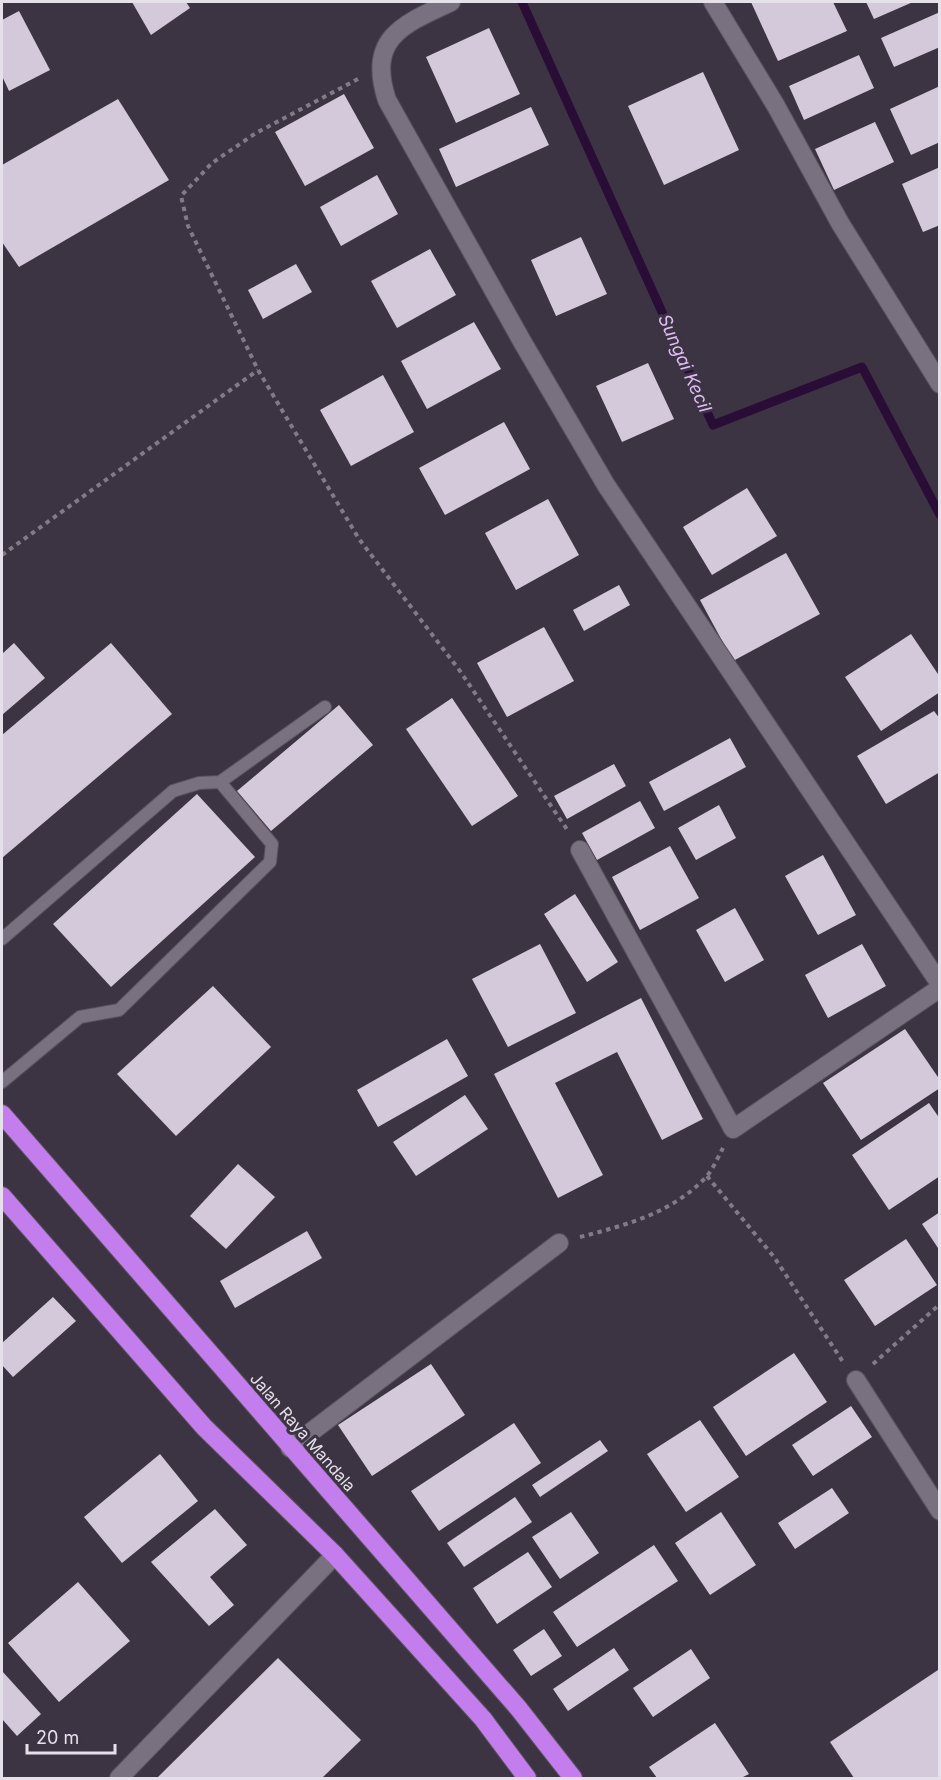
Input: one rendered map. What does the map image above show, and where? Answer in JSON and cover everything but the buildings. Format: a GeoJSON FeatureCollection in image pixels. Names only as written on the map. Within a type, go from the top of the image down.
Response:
{"type":"FeatureCollection","features":[{"type":"Feature","properties":{"kind":"highway","name":"Jalan Raya Mandala"},"geometry":{"type":"LineString","coordinates":[[2,1114],[519,1709],[573,1779]]}},
{"type":"Feature","properties":{"kind":"highway"},"geometry":{"type":"LineString","coordinates":[[2,1196],[204,1427],[336,1555],[483,1719],[527,1779]]}},
{"type":"Feature","properties":{"kind":"street"},"geometry":{"type":"LineString","coordinates":[[451,2],[390,39],[381,52],[380,67],[387,100],[523,343],[606,485],[939,986],[733,1129],[580,849]]}},
{"type":"Feature","properties":{"kind":"street"},"geometry":{"type":"LineString","coordinates":[[713,2],[776,106],[840,223],[939,384]]}},
{"type":"Feature","properties":{"kind":"street"},"geometry":{"type":"LineString","coordinates":[[290,1448],[559,1243]]}},
{"type":"Feature","properties":{"kind":"street"},"geometry":{"type":"LineString","coordinates":[[856,1380],[939,1511]]}},
{"type":"Feature","properties":{"kind":"street"},"geometry":{"type":"LineString","coordinates":[[119,1779],[336,1555]]}},
{"type":"Feature","properties":{"kind":"lane"},"geometry":{"type":"LineString","coordinates":[[2,939],[173,791],[199,783],[220,782],[325,707]]}},
{"type":"Feature","properties":{"kind":"lane"},"geometry":{"type":"LineString","coordinates":[[2,1082],[80,1017],[119,1010],[270,862],[272,844],[220,782]]}},
{"type":"Feature","properties":{"kind":"path"},"geometry":{"type":"LineString","coordinates":[[380,67],[256,133],[212,163],[181,196],[188,226],[258,370],[359,539],[460,671],[580,849]]}},
{"type":"Feature","properties":{"kind":"path"},"geometry":{"type":"LineString","coordinates":[[2,555],[258,370]]}},
{"type":"Feature","properties":{"kind":"path"},"geometry":{"type":"LineString","coordinates":[[559,1243],[639,1221],[674,1203],[707,1176],[733,1129]]}},
{"type":"Feature","properties":{"kind":"path"},"geometry":{"type":"LineString","coordinates":[[707,1176],[774,1257],[856,1380],[939,1304]]}},
{"type":"Feature","properties":{"kind":"waterway","name":"Sungai Kecil"},"geometry":{"type":"LineString","coordinates":[[522,2],[713,425],[862,367],[940,515]]}}]}
